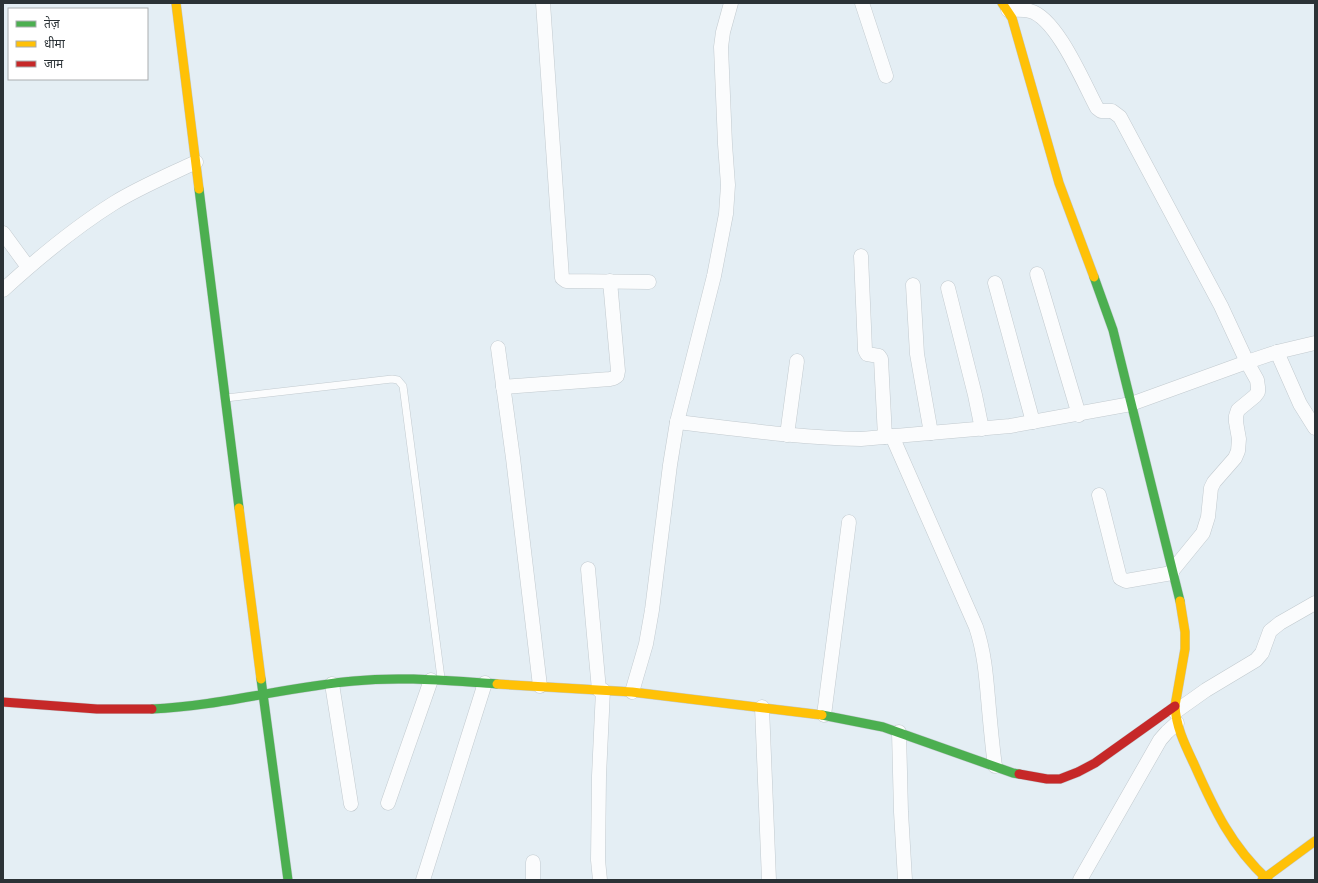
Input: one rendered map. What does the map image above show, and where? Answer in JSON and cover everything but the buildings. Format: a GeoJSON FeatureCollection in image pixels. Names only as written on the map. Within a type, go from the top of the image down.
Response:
{"type":"FeatureCollection","features":[{"type":"Feature","properties":{"kind":"street"},"geometry":{"type":"LineString","coordinates":[[176,3],[263,695],[288,880]]}},
{"type":"Feature","properties":{"kind":"street"},"geometry":{"type":"LineString","coordinates":[[543,3],[562,278],[566,281],[649,282]]}},
{"type":"Feature","properties":{"kind":"street"},"geometry":{"type":"LineString","coordinates":[[632,692],[646,644],[652,610],[670,464],[678,422],[714,276],[726,214],[728,185],[721,47],[723,32],[731,3]]}},
{"type":"Feature","properties":{"kind":"street"},"geometry":{"type":"LineString","coordinates":[[862,3],[886,76]]}},
{"type":"Feature","properties":{"kind":"street"},"geometry":{"type":"LineString","coordinates":[[1005,7],[1030,11],[1047,21],[1061,39],[1100,112],[1112,111],[1120,118],[1221,306],[1257,380],[1258,392],[1238,410],[1236,416],[1239,439],[1238,451],[1235,458],[1214,482],[1211,488],[1208,517],[1203,533],[1172,572],[1126,581],[1120,578],[1099,495]]}},
{"type":"Feature","properties":{"kind":"street"},"geometry":{"type":"LineString","coordinates":[[1005,7],[1015,28],[1059,183],[1113,330],[1182,615],[1185,644],[1184,664],[1176,714],[1167,732],[1160,740],[1080,880]]}},
{"type":"Feature","properties":{"kind":"street"},"geometry":{"type":"LineString","coordinates":[[3,290],[28,267],[77,228],[114,203],[137,190],[196,162]]}},
{"type":"Feature","properties":{"kind":"street"},"geometry":{"type":"LineString","coordinates":[[3,232],[28,267]]}},
{"type":"Feature","properties":{"kind":"street"},"geometry":{"type":"LineString","coordinates":[[861,256],[865,350],[867,354],[880,357],[888,436],[976,628],[980,640],[984,654],[995,766]]}},
{"type":"Feature","properties":{"kind":"street"},"geometry":{"type":"LineString","coordinates":[[1038,274],[1079,415]]}},
{"type":"Feature","properties":{"kind":"street"},"geometry":{"type":"LineString","coordinates":[[503,387],[610,379],[617,376],[618,370],[610,281]]}},
{"type":"Feature","properties":{"kind":"street"},"geometry":{"type":"LineString","coordinates":[[995,283],[1033,422]]}},
{"type":"Feature","properties":{"kind":"street"},"geometry":{"type":"LineString","coordinates":[[912,285],[917,354],[931,433]]}},
{"type":"Feature","properties":{"kind":"street"},"geometry":{"type":"LineString","coordinates":[[948,288],[982,429]]}},
{"type":"Feature","properties":{"kind":"street"},"geometry":{"type":"LineString","coordinates":[[678,422],[787,435],[839,439],[861,439],[1010,426],[1079,415],[1131,404],[1277,352],[1315,343]]}},
{"type":"Feature","properties":{"kind":"street"},"geometry":{"type":"LineString","coordinates":[[498,348],[513,458],[540,686]]}},
{"type":"Feature","properties":{"kind":"street"},"geometry":{"type":"LineString","coordinates":[[1277,352],[1300,404],[1315,428]]}},
{"type":"Feature","properties":{"kind":"street"},"geometry":{"type":"LineString","coordinates":[[787,435],[797,361]]}},
{"type":"Feature","properties":{"kind":"street"},"geometry":{"type":"LineString","coordinates":[[824,714],[849,522]]}},
{"type":"Feature","properties":{"kind":"street"},"geometry":{"type":"LineString","coordinates":[[588,569],[601,690],[598,860],[600,880]]}},
{"type":"Feature","properties":{"kind":"street"},"geometry":{"type":"LineString","coordinates":[[3,702],[107,709],[161,709],[381,678],[632,692],[824,714],[883,727],[1013,773],[1047,780],[1060,779],[1078,772],[1176,714],[1206,690],[1256,660],[1262,653],[1270,631],[1280,623],[1315,603]]}},
{"type":"Feature","properties":{"kind":"street"},"geometry":{"type":"LineString","coordinates":[[388,803],[436,680]]}},
{"type":"Feature","properties":{"kind":"street"},"geometry":{"type":"LineString","coordinates":[[423,880],[485,683]]}},
{"type":"Feature","properties":{"kind":"street"},"geometry":{"type":"LineString","coordinates":[[332,684],[351,804]]}},
{"type":"Feature","properties":{"kind":"street"},"geometry":{"type":"LineString","coordinates":[[762,707],[769,880]]}},
{"type":"Feature","properties":{"kind":"street"},"geometry":{"type":"LineString","coordinates":[[1176,714],[1185,746],[1219,817],[1232,840],[1265,879],[1315,840]]}},
{"type":"Feature","properties":{"kind":"street"},"geometry":{"type":"LineString","coordinates":[[899,732],[901,812],[905,880]]}},
{"type":"Feature","properties":{"kind":"street"},"geometry":{"type":"LineString","coordinates":[[533,862],[533,880]]}},
{"type":"Feature","properties":{"kind":"lane"},"geometry":{"type":"LineString","coordinates":[[226,398],[392,379],[398,380],[403,386],[436,680]]}},
{"type":"Feature","properties":{"kind":"traffic: fast"},"geometry":{"type":"LineString","coordinates":[[199,189],[239,508]]}},
{"type":"Feature","properties":{"kind":"traffic: fast"},"geometry":{"type":"LineString","coordinates":[[1094,277],[1113,330],[1180,601]]}},
{"type":"Feature","properties":{"kind":"traffic: fast"},"geometry":{"type":"LineString","coordinates":[[261,679],[288,880]]}},
{"type":"Feature","properties":{"kind":"traffic: fast"},"geometry":{"type":"LineString","coordinates":[[152,709],[203,704],[303,687],[354,681],[390,679],[497,684]]}},
{"type":"Feature","properties":{"kind":"traffic: fast"},"geometry":{"type":"LineString","coordinates":[[822,715],[883,727],[1019,774]]}},
{"type":"Feature","properties":{"kind":"traffic: slow"},"geometry":{"type":"LineString","coordinates":[[176,3],[199,189]]}},
{"type":"Feature","properties":{"kind":"traffic: slow"},"geometry":{"type":"LineString","coordinates":[[1002,3],[1012,18],[1059,183],[1094,277]]}},
{"type":"Feature","properties":{"kind":"traffic: slow"},"geometry":{"type":"LineString","coordinates":[[239,508],[261,679]]}},
{"type":"Feature","properties":{"kind":"traffic: slow"},"geometry":{"type":"LineString","coordinates":[[1180,601],[1185,632],[1185,649],[1175,706],[1179,729],[1216,812],[1244,854],[1268,880]]}},
{"type":"Feature","properties":{"kind":"traffic: slow"},"geometry":{"type":"LineString","coordinates":[[497,684],[632,692],[822,715]]}},
{"type":"Feature","properties":{"kind":"traffic: slow"},"geometry":{"type":"LineString","coordinates":[[1262,880],[1315,841]]}},
{"type":"Feature","properties":{"kind":"traffic: jam"},"geometry":{"type":"LineString","coordinates":[[3,702],[97,709],[152,709]]}},
{"type":"Feature","properties":{"kind":"traffic: jam"},"geometry":{"type":"LineString","coordinates":[[1019,774],[1047,779],[1060,779],[1078,772],[1095,763],[1175,706]]}}]}
